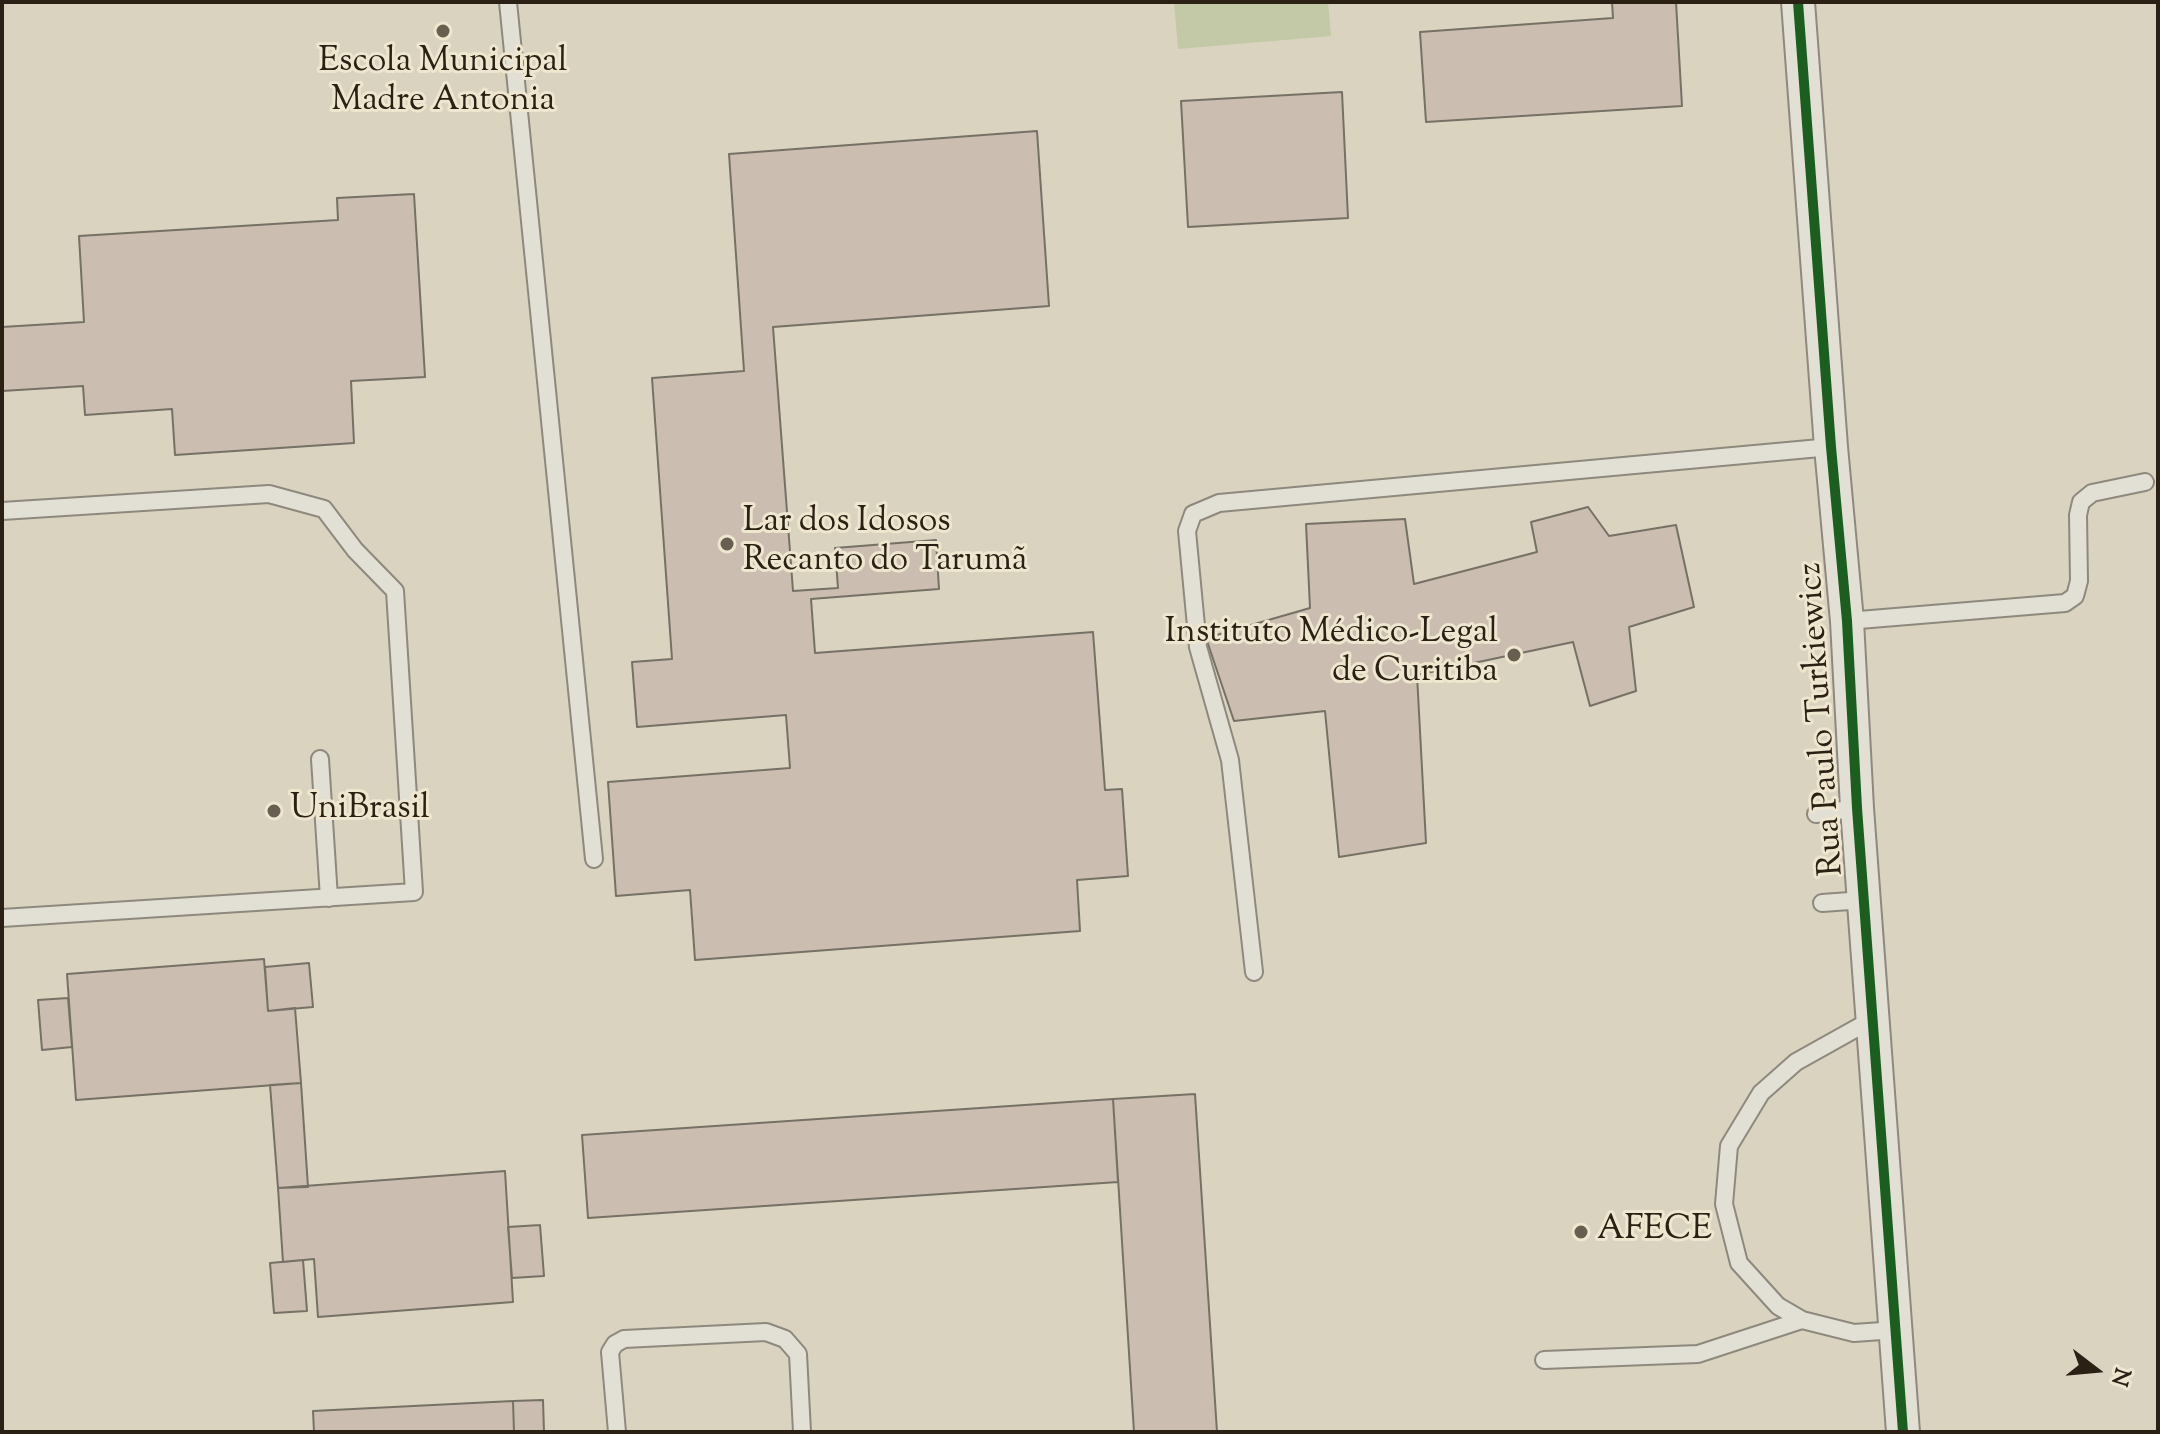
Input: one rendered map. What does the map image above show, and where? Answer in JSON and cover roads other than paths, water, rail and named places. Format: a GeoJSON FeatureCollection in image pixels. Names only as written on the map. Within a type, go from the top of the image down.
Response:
{"type":"FeatureCollection","features":[{"type":"Feature","properties":{"kind":"street","name":"Rua Paulo Turkiewicz"},"geometry":{"type":"LineString","coordinates":[[1798,2],[1847,621],[1857,808],[1903,1432]]}},
{"type":"Feature","properties":{"kind":"lane"},"geometry":{"type":"LineString","coordinates":[[508,2],[594,859]]}},
{"type":"Feature","properties":{"kind":"lane"},"geometry":{"type":"LineString","coordinates":[[1254,972],[1230,760],[1198,647],[1187,531],[1193,514],[1219,503],[1831,447]]}},
{"type":"Feature","properties":{"kind":"lane"},"geometry":{"type":"LineString","coordinates":[[1847,621],[2065,603],[2075,596],[2079,581],[2078,515],[2081,502],[2092,493],[2145,482]]}},
{"type":"Feature","properties":{"kind":"lane"},"geometry":{"type":"LineString","coordinates":[[2,511],[269,494],[324,509],[355,550],[395,591],[414,892],[2,918]]}},
{"type":"Feature","properties":{"kind":"lane"},"geometry":{"type":"LineString","coordinates":[[320,759],[329,898]]}},
{"type":"Feature","properties":{"kind":"lane"},"geometry":{"type":"LineString","coordinates":[[1816,814],[1857,808]]}},
{"type":"Feature","properties":{"kind":"lane"},"geometry":{"type":"LineString","coordinates":[[1822,903],[1864,900]]}},
{"type":"Feature","properties":{"kind":"lane"},"geometry":{"type":"LineString","coordinates":[[1873,1019],[1796,1062],[1761,1093],[1729,1146],[1724,1204],[1739,1263],[1778,1306],[1802,1320],[1854,1333],[1896,1330]]}},
{"type":"Feature","properties":{"kind":"lane"},"geometry":{"type":"LineString","coordinates":[[1544,1360],[1698,1354],[1802,1320]]}},
{"type":"Feature","properties":{"kind":"lane"},"geometry":{"type":"LineString","coordinates":[[617,1432],[610,1352],[615,1344],[624,1339],[766,1332],[785,1339],[798,1354],[802,1432]]}},
{"type":"Feature","properties":{"kind":"place","name":"Escola Municipal Madre Antonia"},"geometry":{"type":"Point","coordinates":[443,31]}},
{"type":"Feature","properties":{"kind":"place","name":"Lar dos Idosos Recanto do Tarumã"},"geometry":{"type":"Point","coordinates":[727,544]}},
{"type":"Feature","properties":{"kind":"place","name":"Instituto Médico-Legal de Curitiba"},"geometry":{"type":"Point","coordinates":[1514,655]}},
{"type":"Feature","properties":{"kind":"place","name":"UniBrasil"},"geometry":{"type":"Point","coordinates":[274,811]}},
{"type":"Feature","properties":{"kind":"place","name":"AFECE"},"geometry":{"type":"Point","coordinates":[1581,1232]}}]}
